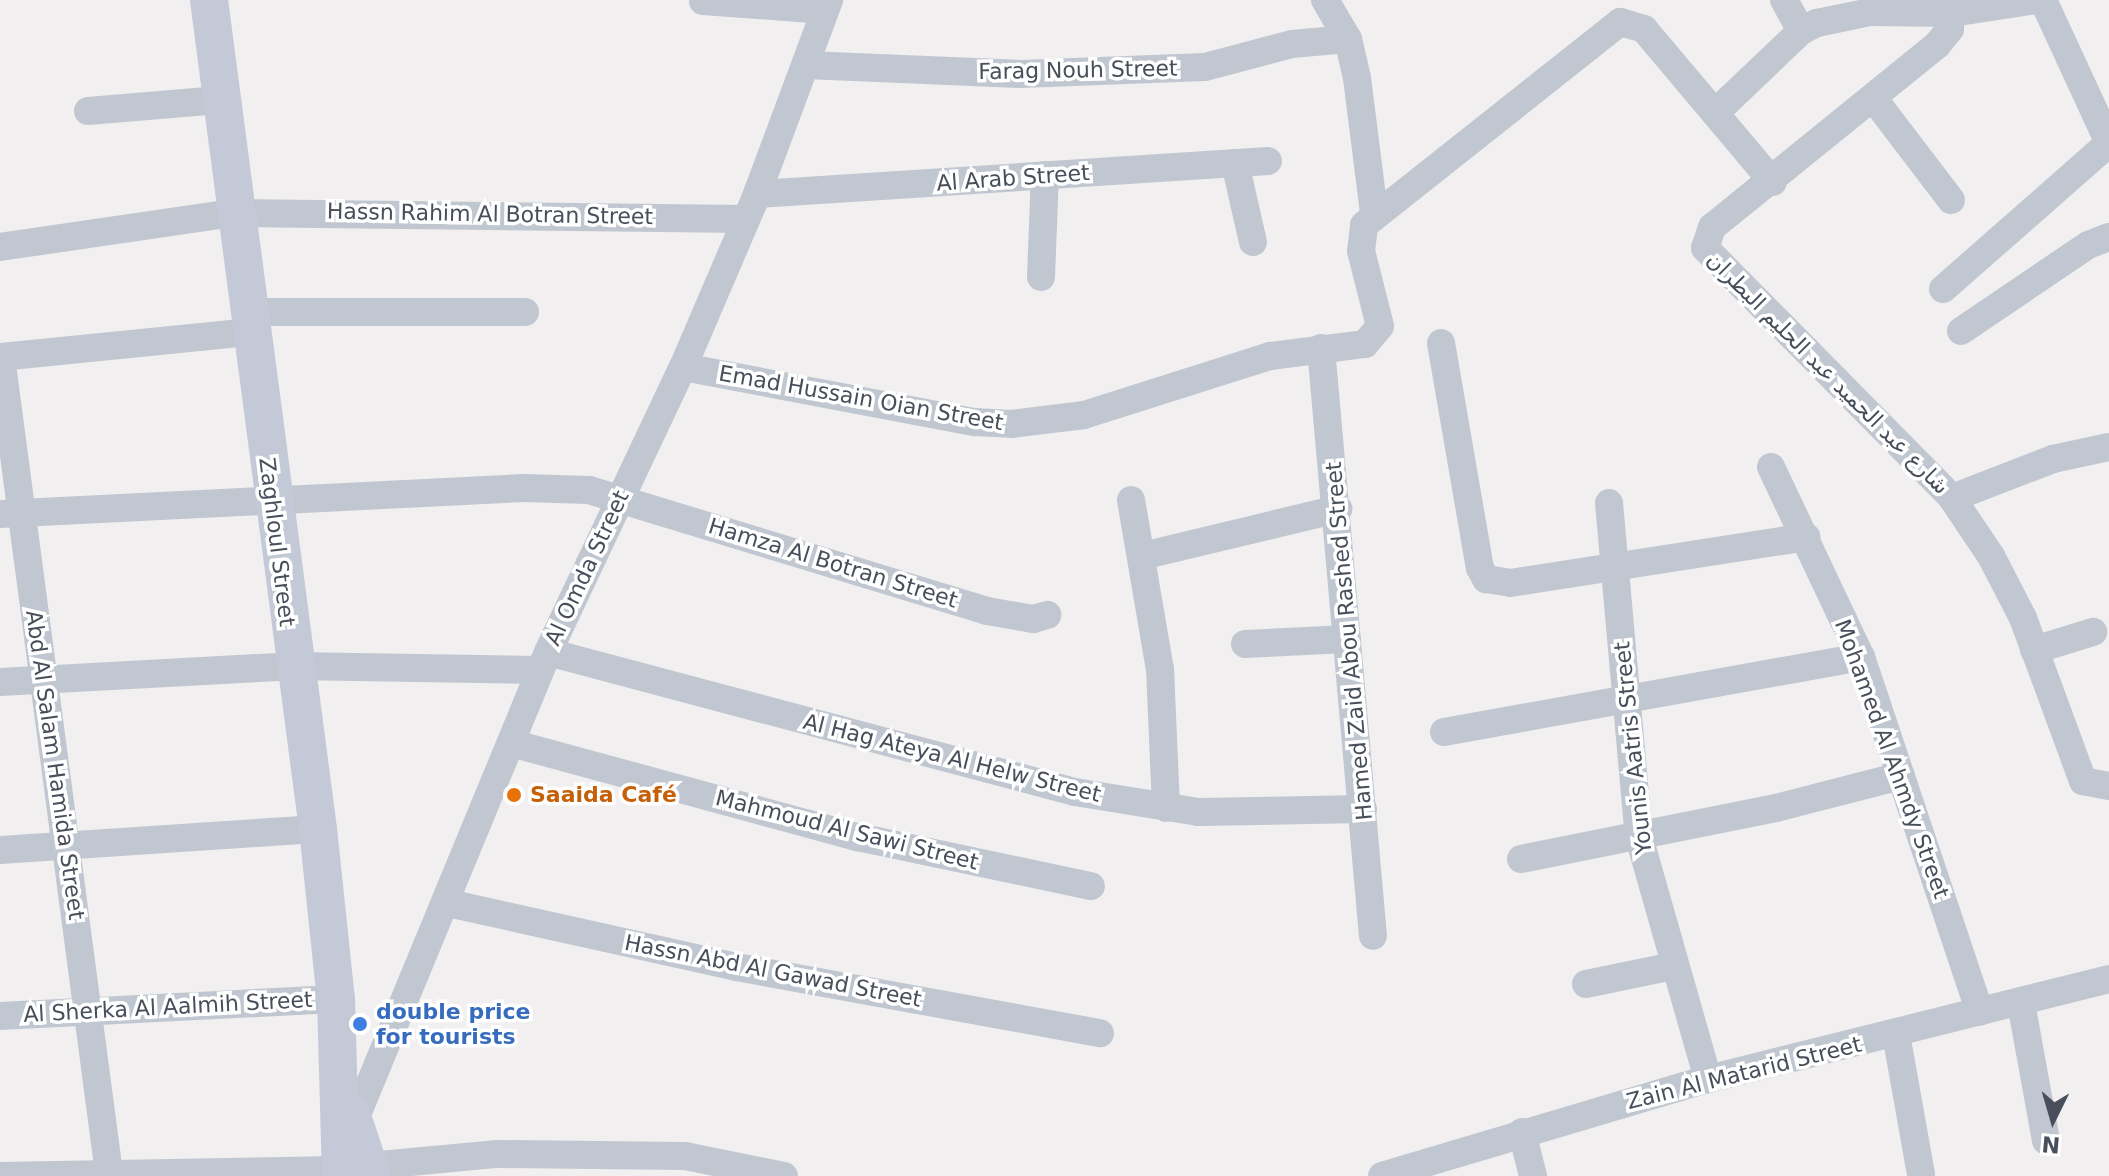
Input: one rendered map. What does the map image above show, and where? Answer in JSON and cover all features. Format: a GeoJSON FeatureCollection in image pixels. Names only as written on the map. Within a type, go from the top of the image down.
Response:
{"type":"FeatureCollection","features":[{"type":"Feature","properties":{"kind":"street","name":"Zaghloul Street"},"geometry":{"type":"LineString","coordinates":[[209,0],[293,666],[318,829],[336,999],[341,1085],[356,1172]]}},
{"type":"Feature","properties":{"kind":"street"},"geometry":{"type":"LineString","coordinates":[[1325,0],[1348,39],[1374,213],[1620,22],[1644,29],[1773,182]]}},
{"type":"Feature","properties":{"kind":"street"},"geometry":{"type":"LineString","coordinates":[[1784,0],[1801,31]]}},
{"type":"Feature","properties":{"kind":"street"},"geometry":{"type":"LineString","coordinates":[[1715,113],[1801,31],[1852,14],[2040,0],[2109,143],[1943,289]]}},
{"type":"Feature","properties":{"kind":"street"},"geometry":{"type":"LineString","coordinates":[[703,1],[827,5]]}},
{"type":"Feature","properties":{"kind":"street","name":"Al Omda Street"},"geometry":{"type":"LineString","coordinates":[[348,1126],[448,903],[544,661],[683,367],[752,206],[827,5]]}},
{"type":"Feature","properties":{"kind":"street","name":"شارع عبد الحميد عبد الحليم البطران"},"geometry":{"type":"LineString","coordinates":[[1951,6],[1950,29],[1937,45],[1707,233],[1708,256],[1846,386],[1952,498],[1991,556],[2034,650],[2083,781],[2108,786]]}},
{"type":"Feature","properties":{"kind":"street","name":"Farag Nouh Street"},"geometry":{"type":"LineString","coordinates":[[806,65],[1021,74],[1205,67],[1292,44],[1348,39]]}},
{"type":"Feature","properties":{"kind":"street"},"geometry":{"type":"LineString","coordinates":[[1874,99],[1951,200]]}},
{"type":"Feature","properties":{"kind":"street"},"geometry":{"type":"LineString","coordinates":[[88,111],[220,100]]}},
{"type":"Feature","properties":{"kind":"street","name":"Al Arab Street"},"geometry":{"type":"LineString","coordinates":[[752,206],[1045,175],[1268,161]]}},
{"type":"Feature","properties":{"kind":"street"},"geometry":{"type":"LineString","coordinates":[[1235,163],[1253,242]]}},
{"type":"Feature","properties":{"kind":"street"},"geometry":{"type":"LineString","coordinates":[[1041,277],[1045,175]]}},
{"type":"Feature","properties":{"kind":"street","name":"Hassn Rahim Al Botran Street"},"geometry":{"type":"LineString","coordinates":[[0,247],[234,213],[752,206]]}},
{"type":"Feature","properties":{"kind":"street","name":"Emad Hussain Oian Street"},"geometry":{"type":"LineString","coordinates":[[683,367],[975,422],[1011,424],[1084,415],[1221,368],[1321,348],[1365,344],[1380,326],[1360,237],[1374,213]]}},
{"type":"Feature","properties":{"kind":"street"},"geometry":{"type":"LineString","coordinates":[[1961,331],[2088,245],[2109,237]]}},
{"type":"Feature","properties":{"kind":"street"},"geometry":{"type":"LineString","coordinates":[[0,357],[248,322],[525,312]]}},
{"type":"Feature","properties":{"kind":"street"},"geometry":{"type":"LineString","coordinates":[[1441,343],[1480,568],[1497,584],[1806,537]]}},
{"type":"Feature","properties":{"kind":"street","name":"Hamed Zaid Abou Rashed Street"},"geometry":{"type":"LineString","coordinates":[[1321,348],[1338,509],[1373,936]]}},
{"type":"Feature","properties":{"kind":"street","name":"Abd Al Salam Hamida Street"},"geometry":{"type":"LineString","coordinates":[[0,357],[11,513],[43,680],[109,1173]]}},
{"type":"Feature","properties":{"kind":"street"},"geometry":{"type":"LineString","coordinates":[[1952,498],[2053,459],[2109,447]]}},
{"type":"Feature","properties":{"kind":"street","name":"Mohamed Al Ahmdy Street"},"geometry":{"type":"LineString","coordinates":[[1771,467],[1861,657],[1980,1012]]}},
{"type":"Feature","properties":{"kind":"street","name":"Hamza Al Botran Street"},"geometry":{"type":"LineString","coordinates":[[11,513],[557,487],[620,496],[987,611],[1033,619],[1047,615]]}},
{"type":"Feature","properties":{"kind":"street"},"geometry":{"type":"LineString","coordinates":[[1131,500],[1160,669],[1166,808]]}},
{"type":"Feature","properties":{"kind":"street","name":"Younis Aatris Street"},"geometry":{"type":"LineString","coordinates":[[1609,503],[1639,837],[1708,1079]]}},
{"type":"Feature","properties":{"kind":"street"},"geometry":{"type":"LineString","coordinates":[[1142,556],[1338,509]]}},
{"type":"Feature","properties":{"kind":"street"},"geometry":{"type":"LineString","coordinates":[[2034,650],[2093,632]]}},
{"type":"Feature","properties":{"kind":"street"},"geometry":{"type":"LineString","coordinates":[[1245,644],[1347,639]]}},
{"type":"Feature","properties":{"kind":"street"},"geometry":{"type":"LineString","coordinates":[[1444,732],[1629,702],[1861,657]]}},
{"type":"Feature","properties":{"kind":"street","name":"Al Hag Ateya Al Helw Street"},"geometry":{"type":"LineString","coordinates":[[0,682],[293,666],[544,661],[1075,792],[1166,808],[1363,809]]}},
{"type":"Feature","properties":{"kind":"street","name":"Mahmoud Al Sawi Street"},"geometry":{"type":"LineString","coordinates":[[511,743],[858,837],[1091,886]]}},
{"type":"Feature","properties":{"kind":"street"},"geometry":{"type":"LineString","coordinates":[[1521,859],[1639,837],[1901,776]]}},
{"type":"Feature","properties":{"kind":"street"},"geometry":{"type":"LineString","coordinates":[[0,850],[318,829]]}},
{"type":"Feature","properties":{"kind":"street","name":"Hassn Abd Al Gawad Street"},"geometry":{"type":"LineString","coordinates":[[448,903],[736,967],[1100,1033]]}},
{"type":"Feature","properties":{"kind":"street"},"geometry":{"type":"LineString","coordinates":[[1586,984],[1674,966]]}},
{"type":"Feature","properties":{"kind":"street","name":"Zain Al Matarid Street"},"geometry":{"type":"LineString","coordinates":[[1382,1176],[1412,1171],[1522,1132],[1708,1079],[2109,979]]}},
{"type":"Feature","properties":{"kind":"street","name":"Al Sherka Al Aalmih Street"},"geometry":{"type":"LineString","coordinates":[[0,1016],[336,999]]}},
{"type":"Feature","properties":{"kind":"street"},"geometry":{"type":"LineString","coordinates":[[2021,1003],[2046,1141]]}},
{"type":"Feature","properties":{"kind":"street"},"geometry":{"type":"LineString","coordinates":[[1896,1034],[1921,1174]]}},
{"type":"Feature","properties":{"kind":"street"},"geometry":{"type":"LineString","coordinates":[[1522,1132],[1533,1176]]}},
{"type":"Feature","properties":{"kind":"street"},"geometry":{"type":"LineString","coordinates":[[0,1176],[356,1172],[497,1154],[685,1156],[784,1176]]}},
{"type":"Feature","properties":{"kind":"place","name":"Saaida Café"},"geometry":{"type":"Point","coordinates":[514,795]}},
{"type":"Feature","properties":{"kind":"place","name":"double price for tourists"},"geometry":{"type":"Point","coordinates":[360,1024]}}]}
